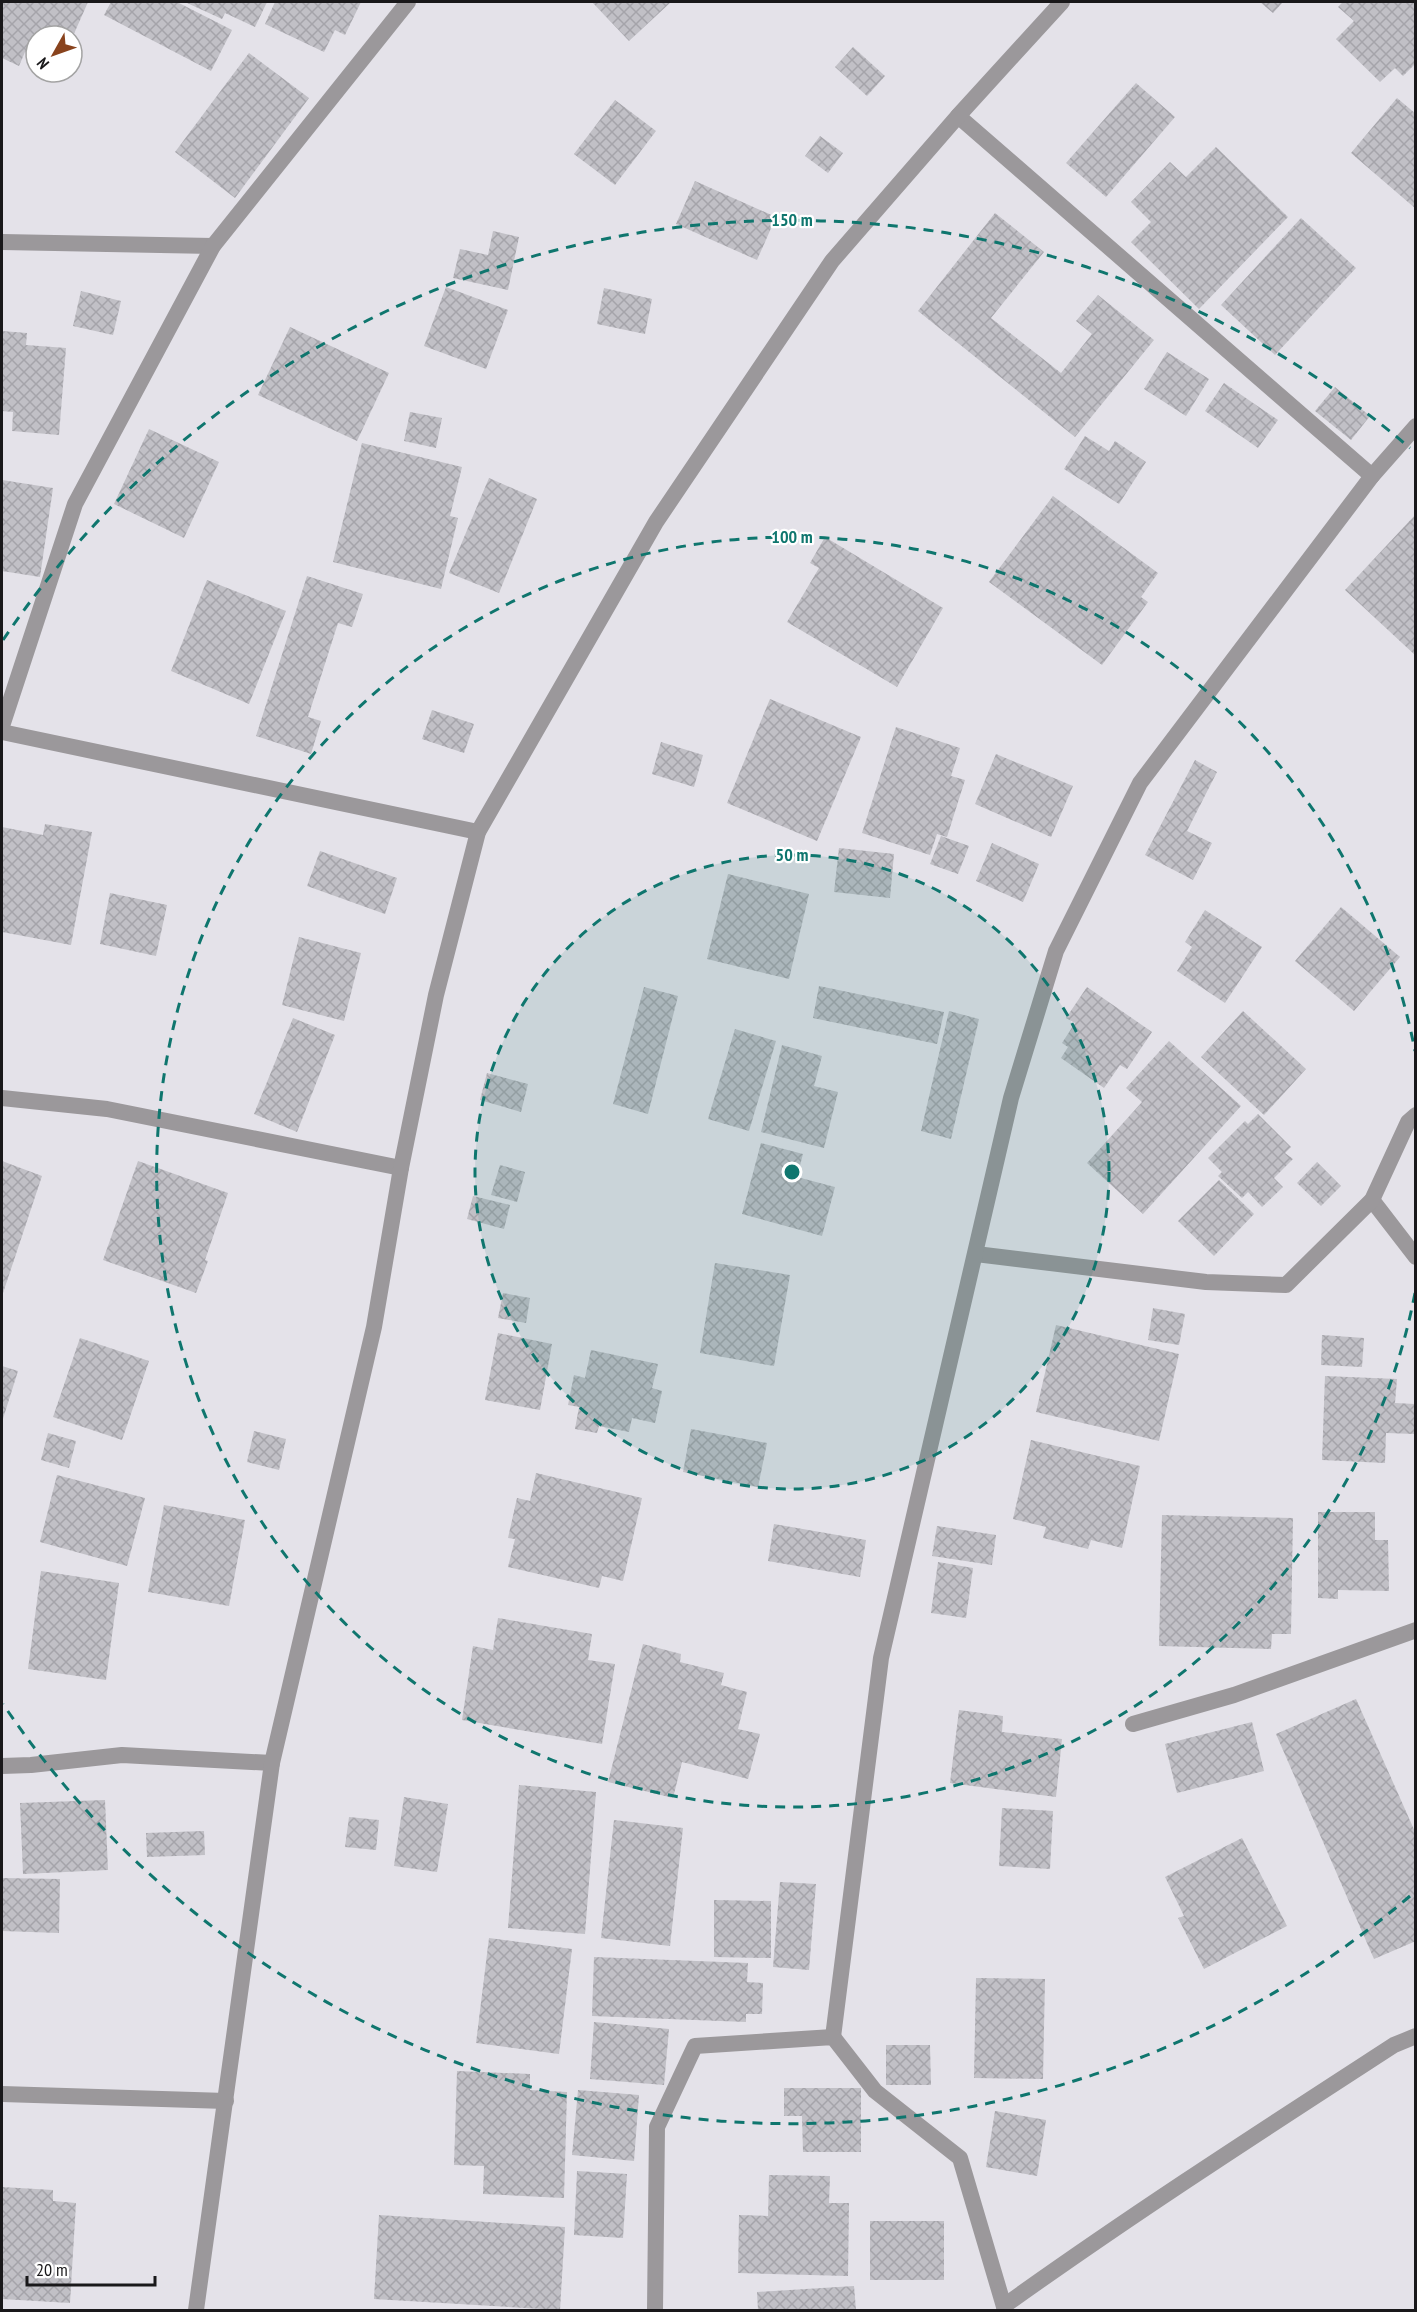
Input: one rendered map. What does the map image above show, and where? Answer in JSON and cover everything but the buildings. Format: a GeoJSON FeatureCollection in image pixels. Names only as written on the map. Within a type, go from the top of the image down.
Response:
{"type":"FeatureCollection","features":[{"type":"Feature","properties":{"kind":"street"},"geometry":{"type":"LineString","coordinates":[[2,726],[75,504],[213,246],[408,2]]}},
{"type":"Feature","properties":{"kind":"street"},"geometry":{"type":"LineString","coordinates":[[196,2310],[272,1763],[374,1327],[401,1168],[436,995],[478,832],[656,522],[832,261],[958,116],[1062,2]]}},
{"type":"Feature","properties":{"kind":"street"},"geometry":{"type":"LineString","coordinates":[[958,116],[1372,476]]}},
{"type":"Feature","properties":{"kind":"street"},"geometry":{"type":"LineString","coordinates":[[2,242],[213,246]]}},
{"type":"Feature","properties":{"kind":"street"},"geometry":{"type":"LineString","coordinates":[[1416,426],[1372,476],[1140,783],[1056,951],[1011,1098],[881,1658],[833,2037],[875,2091],[960,2158],[1005,2308],[1103,2235],[1225,2154],[1394,2045],[1416,2036]]}},
{"type":"Feature","properties":{"kind":"street"},"geometry":{"type":"LineString","coordinates":[[2,732],[478,832]]}},
{"type":"Feature","properties":{"kind":"street"},"geometry":{"type":"LineString","coordinates":[[2,1098],[107,1109],[401,1168]]}},
{"type":"Feature","properties":{"kind":"street"},"geometry":{"type":"LineString","coordinates":[[976,1254],[1206,1282],[1286,1285],[1372,1200],[1408,1122],[1416,1115]]}},
{"type":"Feature","properties":{"kind":"street"},"geometry":{"type":"LineString","coordinates":[[1372,1200],[1416,1257]]}},
{"type":"Feature","properties":{"kind":"street"},"geometry":{"type":"LineString","coordinates":[[1133,1724],[1234,1695],[1416,1630]]}},
{"type":"Feature","properties":{"kind":"street"},"geometry":{"type":"LineString","coordinates":[[2,1766],[122,1755],[272,1763]]}},
{"type":"Feature","properties":{"kind":"street"},"geometry":{"type":"LineString","coordinates":[[655,2310],[657,2127],[695,2046],[833,2037]]}},
{"type":"Feature","properties":{"kind":"street"},"geometry":{"type":"LineString","coordinates":[[2,2094],[226,2101]]}}]}
